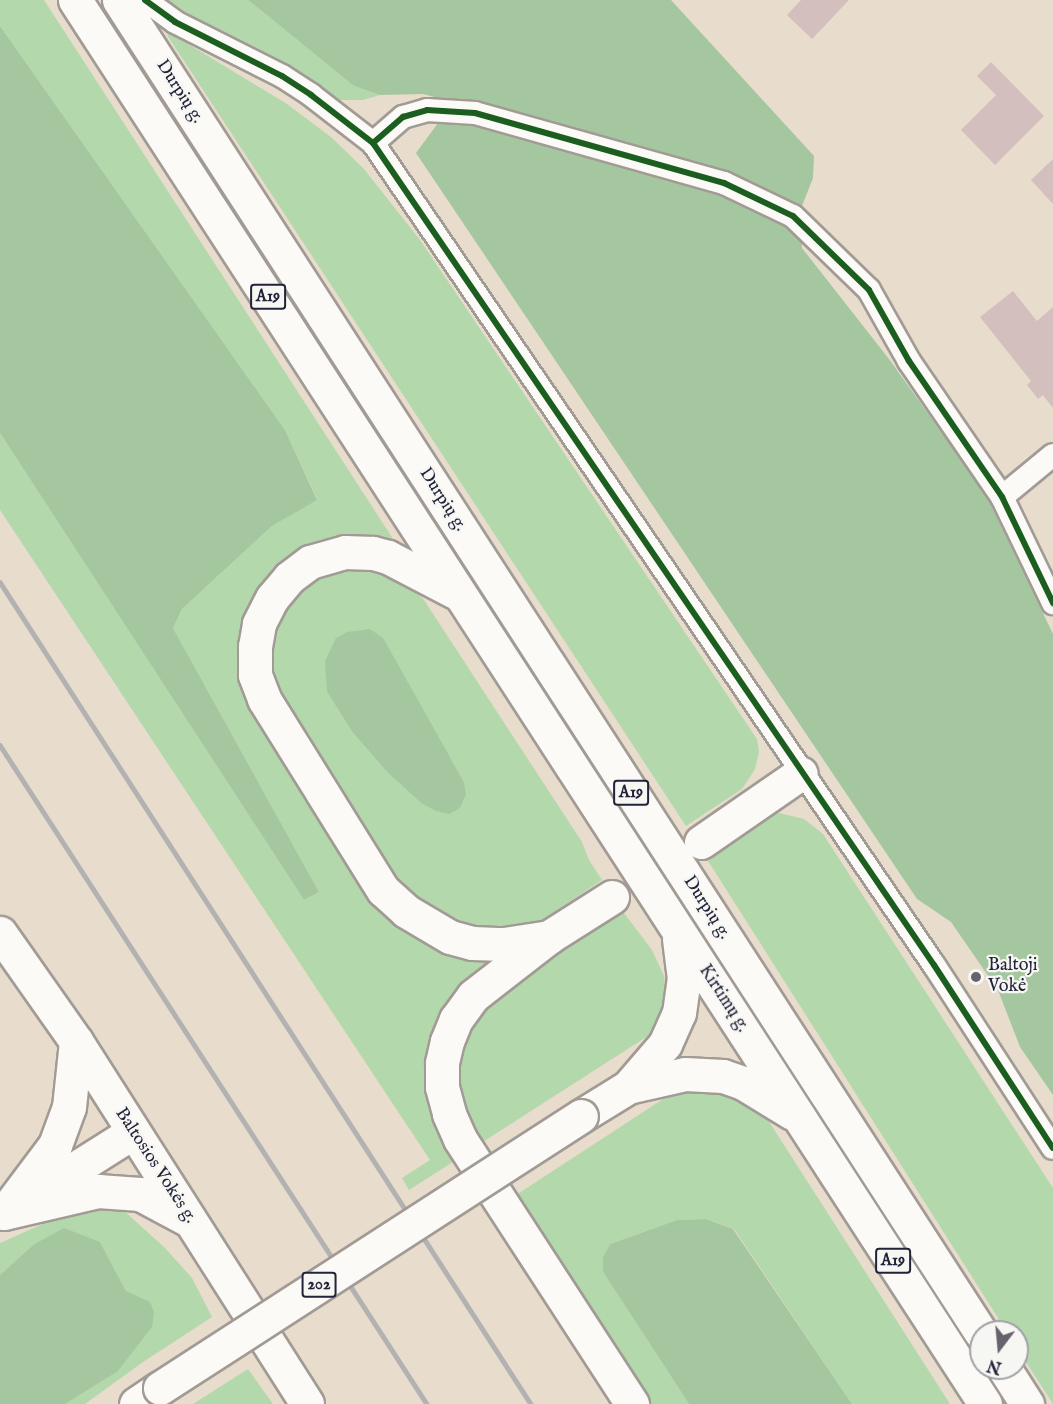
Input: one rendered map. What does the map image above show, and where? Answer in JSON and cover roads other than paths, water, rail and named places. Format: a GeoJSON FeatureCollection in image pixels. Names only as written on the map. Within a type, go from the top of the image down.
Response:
{"type":"FeatureCollection","features":[{"type":"Feature","properties":{"kind":"main road","name":"Durpių g."},"geometry":{"type":"LineString","coordinates":[[75,0],[461,595]]}},
{"type":"Feature","properties":{"kind":"main road","name":"Durpių g."},"geometry":{"type":"LineString","coordinates":[[120,0],[765,1000]]}},
{"type":"Feature","properties":{"kind":"main road"},"geometry":{"type":"LineString","coordinates":[[461,595],[388,557],[373,553],[345,552],[310,562],[289,578],[272,598],[259,624],[255,646],[255,675],[264,699],[383,891],[406,911],[450,937],[472,943],[504,944],[549,937]]}},
{"type":"Feature","properties":{"kind":"main road","name":"Kirtimų g."},"geometry":{"type":"LineString","coordinates":[[461,595],[985,1404]]}},
{"type":"Feature","properties":{"kind":"main road"},"geometry":{"type":"LineString","coordinates":[[700,842],[801,772]]}},
{"type":"Feature","properties":{"kind":"main road"},"geometry":{"type":"LineString","coordinates":[[612,897],[549,937],[473,996],[456,1019],[442,1063],[442,1087],[449,1114],[460,1139],[632,1404]]}},
{"type":"Feature","properties":{"kind":"main road"},"geometry":{"type":"LineString","coordinates":[[628,1087],[665,1044],[679,1013],[684,979],[678,931]]}},
{"type":"Feature","properties":{"kind":"main road","name":"Baltosios Vokės g."},"geometry":{"type":"LineString","coordinates":[[0,933],[76,1041],[307,1402]]}},
{"type":"Feature","properties":{"kind":"main road","name":"Kirtimų g."},"geometry":{"type":"LineString","coordinates":[[765,1000],[973,1320]]}},
{"type":"Feature","properties":{"kind":"main road"},"geometry":{"type":"LineString","coordinates":[[2,1214],[55,1145],[69,1107],[76,1041]]}},
{"type":"Feature","properties":{"kind":"main road"},"geometry":{"type":"LineString","coordinates":[[628,1087],[685,1074],[723,1076],[743,1083],[800,1118]]}},
{"type":"Feature","properties":{"kind":"main road","name":"202"},"geometry":{"type":"LineString","coordinates":[[148,1396],[628,1087]]}},
{"type":"Feature","properties":{"kind":"main road"},"geometry":{"type":"LineString","coordinates":[[2,1214],[133,1132]]}},
{"type":"Feature","properties":{"kind":"main road"},"geometry":{"type":"LineString","coordinates":[[2,1214],[98,1191],[140,1194],[190,1220]]}},
{"type":"Feature","properties":{"kind":"main road"},"geometry":{"type":"LineString","coordinates":[[1012,1380],[1027,1404]]}},
{"type":"Feature","properties":{"kind":"street"},"geometry":{"type":"LineString","coordinates":[[145,0],[175,22],[302,88],[339,114],[373,143],[940,975],[1053,1148]]}},
{"type":"Feature","properties":{"kind":"street"},"geometry":{"type":"LineString","coordinates":[[373,143],[403,117],[427,110],[475,113],[724,183],[794,216],[869,290],[909,360],[1002,497],[1053,603]]}},
{"type":"Feature","properties":{"kind":"street"},"geometry":{"type":"LineString","coordinates":[[1002,497],[1053,454]]}},
{"type":"Feature","properties":{"kind":"railway"},"geometry":{"type":"LineString","coordinates":[[0,582],[531,1404]]}},
{"type":"Feature","properties":{"kind":"railway"},"geometry":{"type":"LineString","coordinates":[[0,745],[427,1404]]}},
{"type":"Feature","properties":{"kind":"place","name":"Baltoji Vokė"},"geometry":{"type":"Point","coordinates":[976,977]}}]}
